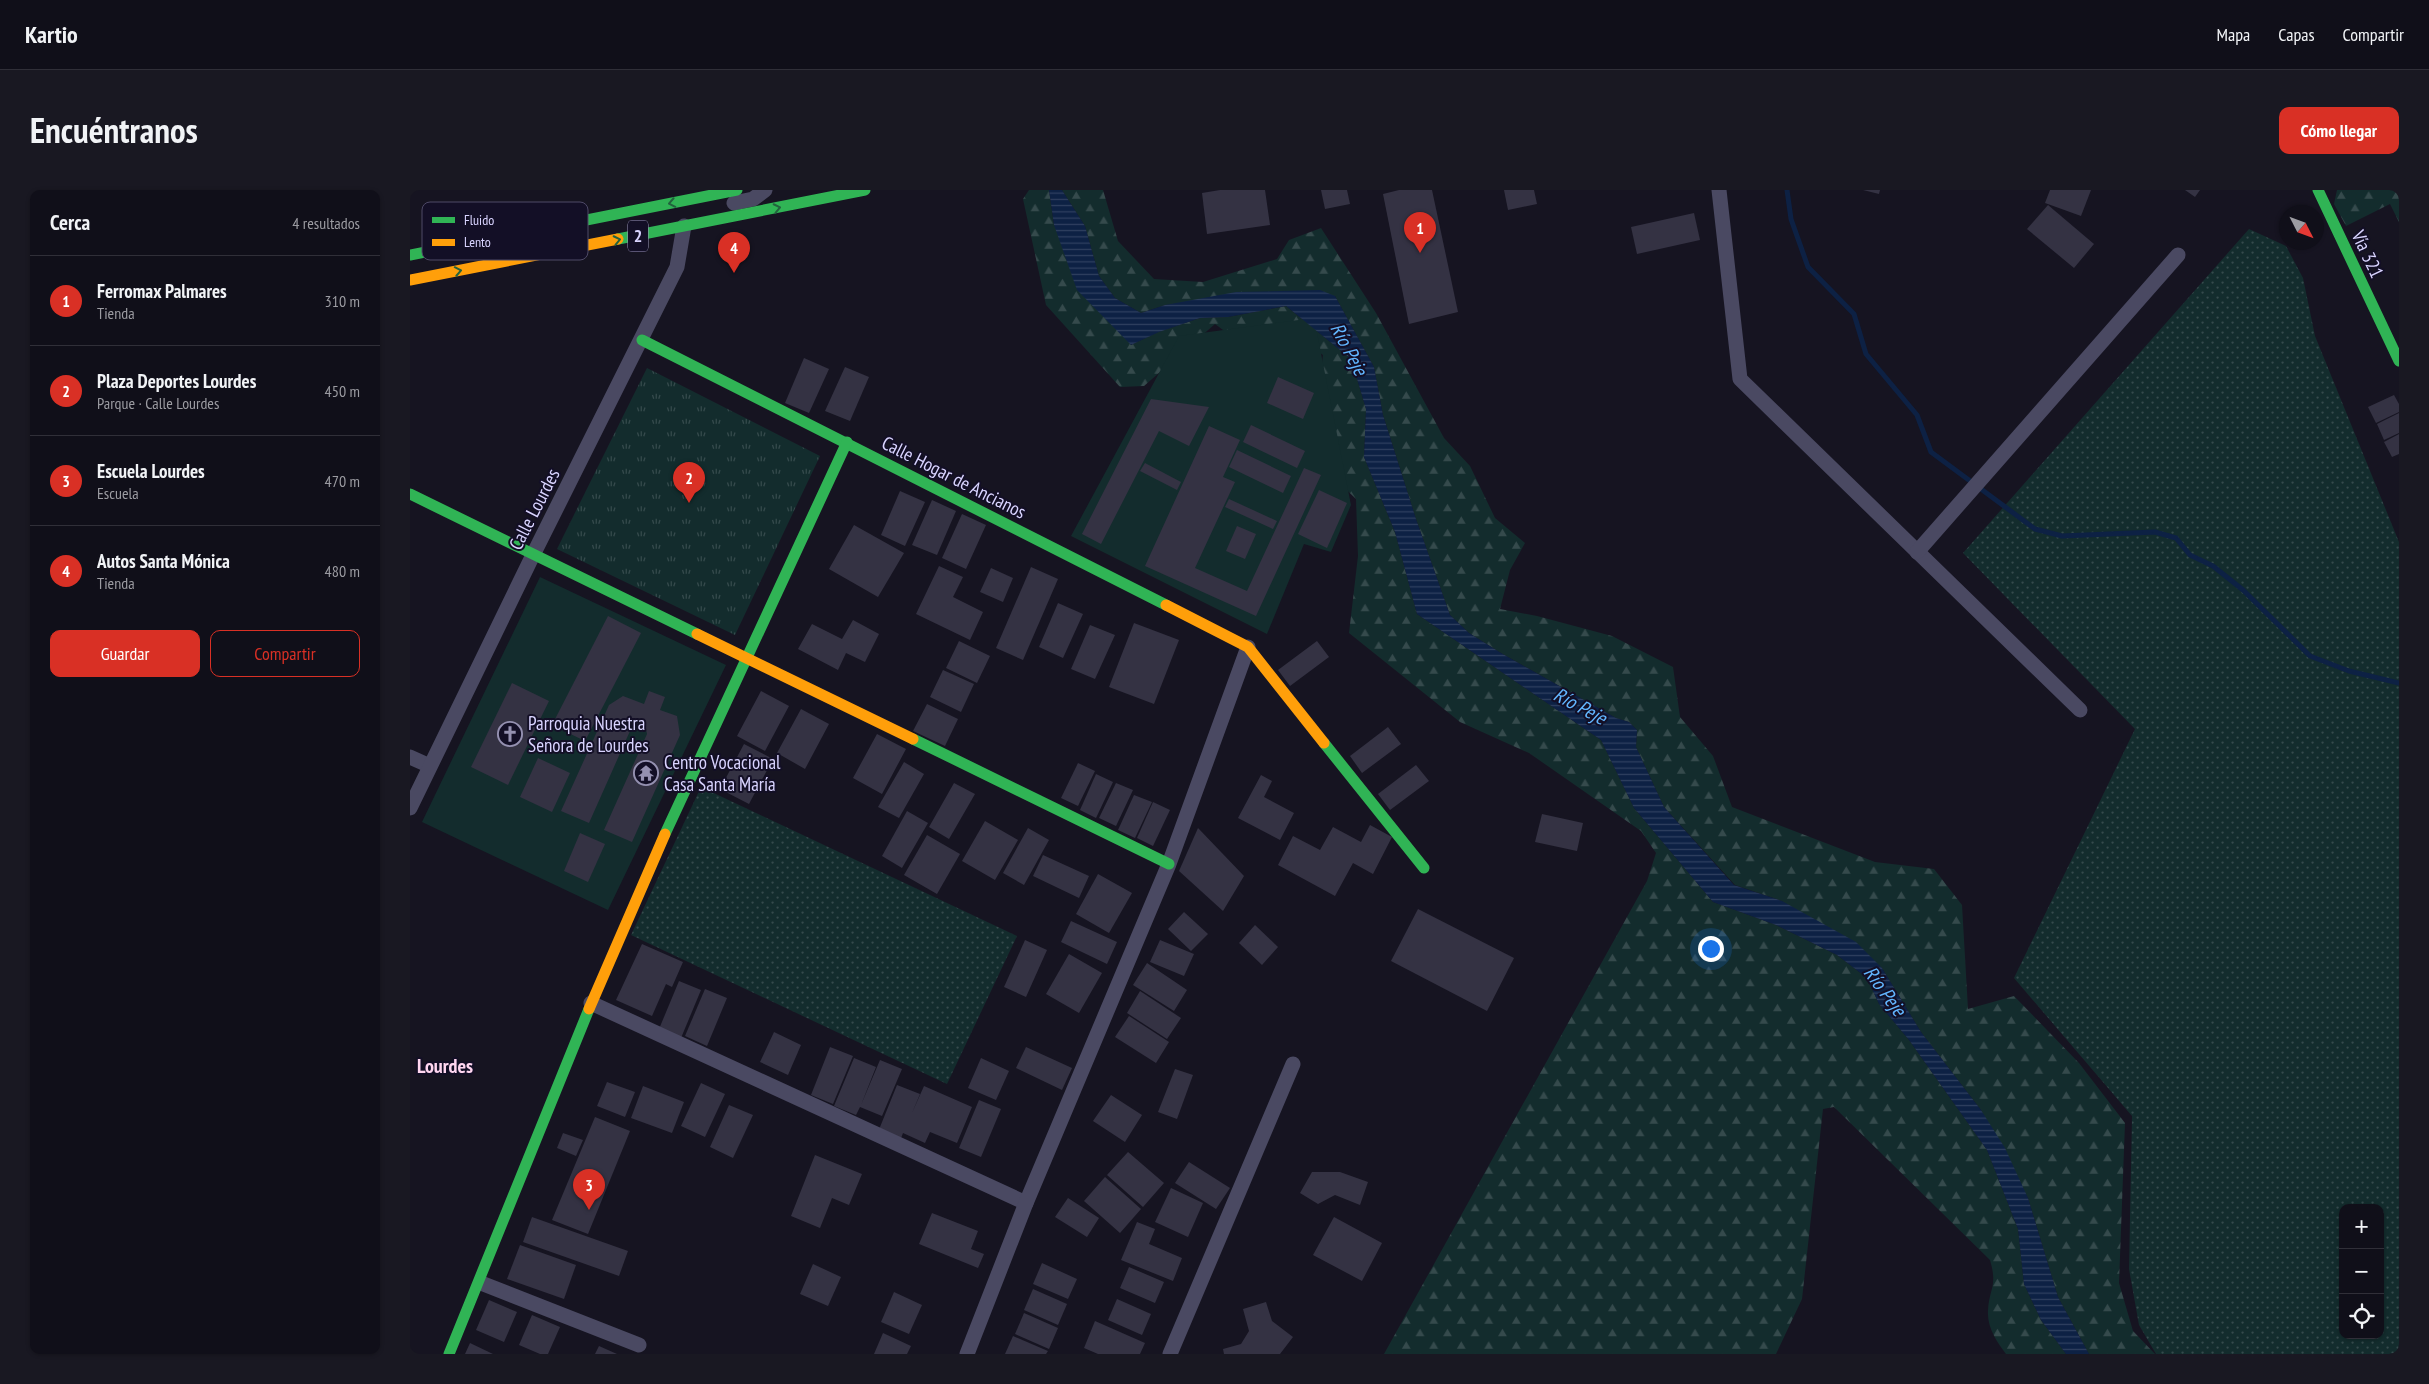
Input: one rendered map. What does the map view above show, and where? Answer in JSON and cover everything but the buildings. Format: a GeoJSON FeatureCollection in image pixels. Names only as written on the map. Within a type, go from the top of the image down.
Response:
{"type":"FeatureCollection","features":[{"type":"Feature","properties":{"kind":"main road","name":"2"},"geometry":{"type":"LineString","coordinates":[[588,245],[865,190]]}},
{"type":"Feature","properties":{"kind":"main road","name":"Vía 321"},"geometry":{"type":"LineString","coordinates":[[2318,190],[2399,361]]}},
{"type":"Feature","properties":{"kind":"main road","name":"2"},"geometry":{"type":"LineString","coordinates":[[588,220],[730,191]]}},
{"type":"Feature","properties":{"kind":"main road","name":"2"},"geometry":{"type":"LineString","coordinates":[[410,280],[511,260]]}},
{"type":"Feature","properties":{"kind":"main road","name":"Calle Hogar de Ancianos"},"geometry":{"type":"LineString","coordinates":[[642,340],[847,442],[1248,647]]}},
{"type":"Feature","properties":{"kind":"main road"},"geometry":{"type":"LineString","coordinates":[[450,1354],[481,1283],[591,1003],[745,657],[847,442]]}},
{"type":"Feature","properties":{"kind":"main road"},"geometry":{"type":"LineString","coordinates":[[410,494],[1169,864]]}},
{"type":"Feature","properties":{"kind":"main road"},"geometry":{"type":"LineString","coordinates":[[1248,647],[1424,868]]}},
{"type":"Feature","properties":{"kind":"street"},"geometry":{"type":"LineString","coordinates":[[616,214],[623,222],[631,224],[660,219],[675,220],[684,226],[710,207],[753,199],[765,190]]}},
{"type":"Feature","properties":{"kind":"street"},"geometry":{"type":"LineString","coordinates":[[1719,190],[1740,379],[2080,710]]}},
{"type":"Feature","properties":{"kind":"street","name":"Calle Lourdes"},"geometry":{"type":"LineString","coordinates":[[410,808],[533,555],[677,267],[684,226]]}},
{"type":"Feature","properties":{"kind":"street"},"geometry":{"type":"LineString","coordinates":[[1918,552],[2178,255]]}},
{"type":"Feature","properties":{"kind":"street"},"geometry":{"type":"LineString","coordinates":[[967,1354],[1026,1202],[1169,864],[1248,647]]}},
{"type":"Feature","properties":{"kind":"street"},"geometry":{"type":"LineString","coordinates":[[410,757],[430,766]]}},
{"type":"Feature","properties":{"kind":"street"},"geometry":{"type":"LineString","coordinates":[[591,1003],[1026,1202]]}},
{"type":"Feature","properties":{"kind":"street"},"geometry":{"type":"LineString","coordinates":[[1170,1354],[1293,1064]]}},
{"type":"Feature","properties":{"kind":"street"},"geometry":{"type":"LineString","coordinates":[[481,1283],[639,1345]]}},
{"type":"Feature","properties":{"kind":"green space"},"geometry":{"type":"Polygon","coordinates":[[[1029,190],[1049,190],[1054,225],[1131,345],[1158,332],[1200,318],[1228,317],[1286,306],[1351,359],[1366,409],[1364,457],[1395,532],[1417,614],[1601,740],[1634,808],[1713,902],[1776,925],[1837,955],[1867,978],[1879,1004],[1909,1040],[1987,1150],[2018,1229],[2024,1284],[2041,1320],[2066,1354],[2006,1354],[1996,1340],[1989,1323],[1988,1311],[1993,1282],[1990,1260],[1834,1107],[1823,1109],[1802,1299],[1776,1354],[1384,1354],[1647,881],[1656,853],[1641,831],[1529,753],[1460,722],[1349,633],[1358,556],[1356,499],[1324,468],[1318,394],[1323,355],[1296,334],[1242,344],[1215,324],[1144,386],[1120,387],[1046,305],[1023,199],[1029,190]]]}},
{"type":"Feature","properties":{"kind":"green space"},"geometry":{"type":"Polygon","coordinates":[[[1062,190],[1103,190],[1118,241],[1154,279],[1203,282],[1277,259],[1289,240],[1321,228],[1376,313],[1444,438],[1470,466],[1495,518],[1525,543],[1510,570],[1500,609],[1537,616],[1612,636],[1673,667],[1680,717],[1713,756],[1732,807],[1875,862],[1934,869],[1962,905],[1968,1009],[2014,996],[2079,1063],[2125,1123],[2119,1283],[2133,1331],[2155,1354],[2089,1354],[2058,1297],[2028,1198],[1981,1110],[1921,1032],[1882,968],[1782,901],[1735,885],[1664,807],[1636,747],[1637,730],[1629,722],[1616,718],[1501,653],[1469,633],[1450,615],[1416,519],[1383,415],[1374,367],[1335,296],[1165,305],[1141,313],[1115,298],[1099,276],[1085,226],[1062,190]]]}},
{"type":"Feature","properties":{"kind":"green space"},"geometry":{"type":"Polygon","coordinates":[[[2337,190],[2399,190],[2399,222],[2390,204],[2346,226],[2334,204],[2337,190]]]}},
{"type":"Feature","properties":{"kind":"green space"},"geometry":{"type":"Polygon","coordinates":[[[2249,229],[2279,243],[2279,250],[2288,250],[2303,278],[2315,336],[2399,542],[2399,1354],[2156,1354],[2139,1325],[2129,1269],[2132,1116],[2014,978],[2135,729],[1963,553],[2249,229]]]}},
{"type":"Feature","properties":{"kind":"green space"},"geometry":{"type":"Polygon","coordinates":[[[1314,318],[1351,505],[1331,552],[1304,544],[1267,634],[1071,536],[1179,336],[1314,318]]]}},
{"type":"Feature","properties":{"kind":"green space"},"geometry":{"type":"Polygon","coordinates":[[[647,368],[820,456],[735,635],[557,549],[647,368]]]}},
{"type":"Feature","properties":{"kind":"green space"},"geometry":{"type":"Polygon","coordinates":[[[540,577],[726,665],[608,910],[422,822],[540,577]]]}},
{"type":"Feature","properties":{"kind":"green space"},"geometry":{"type":"Polygon","coordinates":[[[701,787],[1017,936],[947,1084],[631,935],[701,787]]]}},
{"type":"Feature","properties":{"kind":"water","name":"Río Peje"},"geometry":{"type":"Polygon","coordinates":[[[1049,190],[1062,190],[1085,226],[1099,276],[1115,298],[1141,313],[1165,305],[1236,292],[1320,290],[1335,296],[1374,367],[1383,415],[1416,519],[1450,615],[1469,633],[1501,653],[1616,718],[1629,722],[1637,730],[1636,747],[1664,807],[1734,885],[1782,901],[1856,942],[1882,968],[1921,1032],[1981,1110],[2005,1148],[2028,1198],[2058,1297],[2089,1354],[2066,1354],[2041,1320],[2024,1284],[2018,1229],[1987,1150],[1909,1040],[1879,1004],[1867,978],[1837,955],[1776,925],[1713,902],[1634,808],[1601,740],[1417,614],[1395,532],[1364,457],[1366,409],[1351,359],[1286,306],[1228,317],[1200,318],[1159,332],[1131,345],[1077,290],[1054,225],[1049,190]]]}},
{"type":"Feature","properties":{"kind":"waterway"},"geometry":{"type":"LineString","coordinates":[[1787,190],[1791,219],[1808,267],[1854,314],[1866,354],[1917,415],[1931,452],[2035,529],[2062,536],[2155,532],[2176,538],[2190,555],[2213,566],[2243,590],[2310,656],[2349,671],[2399,683]]}},
{"type":"Feature","properties":{"kind":"traffic: fast"},"geometry":{"type":"LineString","coordinates":[[588,220],[737,190]]}},
{"type":"Feature","properties":{"kind":"traffic: fast"},"geometry":{"type":"LineString","coordinates":[[618,239],[865,190]]}},
{"type":"Feature","properties":{"kind":"traffic: fast"},"geometry":{"type":"LineString","coordinates":[[2318,190],[2399,361]]}},
{"type":"Feature","properties":{"kind":"traffic: fast"},"geometry":{"type":"LineString","coordinates":[[410,255],[422,253]]}},
{"type":"Feature","properties":{"kind":"traffic: fast"},"geometry":{"type":"LineString","coordinates":[[642,340],[1166,605]]}},
{"type":"Feature","properties":{"kind":"traffic: fast"},"geometry":{"type":"LineString","coordinates":[[665,834],[847,442]]}},
{"type":"Feature","properties":{"kind":"traffic: fast"},"geometry":{"type":"LineString","coordinates":[[410,494],[697,634]]}},
{"type":"Feature","properties":{"kind":"traffic: fast"},"geometry":{"type":"LineString","coordinates":[[913,739],[1169,864]]}},
{"type":"Feature","properties":{"kind":"traffic: fast"},"geometry":{"type":"LineString","coordinates":[[1324,743],[1424,868]]}},
{"type":"Feature","properties":{"kind":"traffic: fast"},"geometry":{"type":"LineString","coordinates":[[449,1354],[589,1009]]}},
{"type":"Feature","properties":{"kind":"traffic: slow"},"geometry":{"type":"LineString","coordinates":[[588,245],[618,239]]}},
{"type":"Feature","properties":{"kind":"traffic: slow"},"geometry":{"type":"LineString","coordinates":[[410,280],[511,260]]}},
{"type":"Feature","properties":{"kind":"traffic: slow"},"geometry":{"type":"LineString","coordinates":[[1166,605],[1248,647],[1324,743]]}},
{"type":"Feature","properties":{"kind":"traffic: slow"},"geometry":{"type":"LineString","coordinates":[[697,634],[913,739]]}},
{"type":"Feature","properties":{"kind":"traffic: slow"},"geometry":{"type":"LineString","coordinates":[[589,1009],[665,834]]}},
{"type":"Feature","properties":{"kind":"place","name":"Ferromax Palmares"},"geometry":{"type":"Point","coordinates":[1420,253]}},
{"type":"Feature","properties":{"kind":"place","name":"Autos Santa Mónica"},"geometry":{"type":"Point","coordinates":[734,273]}},
{"type":"Feature","properties":{"kind":"place","name":"Plaza Deportes Lourdes"},"geometry":{"type":"Point","coordinates":[689,503]}},
{"type":"Feature","properties":{"kind":"place","name":"Parroquia Nuestra Señora de Lourdes"},"geometry":{"type":"Point","coordinates":[510,734]}},
{"type":"Feature","properties":{"kind":"place","name":"Centro Vocacional Casa Santa María"},"geometry":{"type":"Point","coordinates":[646,773]}},
{"type":"Feature","properties":{"kind":"place","name":"Escuela Lourdes"},"geometry":{"type":"Point","coordinates":[589,1210]}},
{"type":"Feature","properties":{"kind":"district","name":"Lourdes"},"geometry":{"type":"Point","coordinates":[445,1066]}}]}
